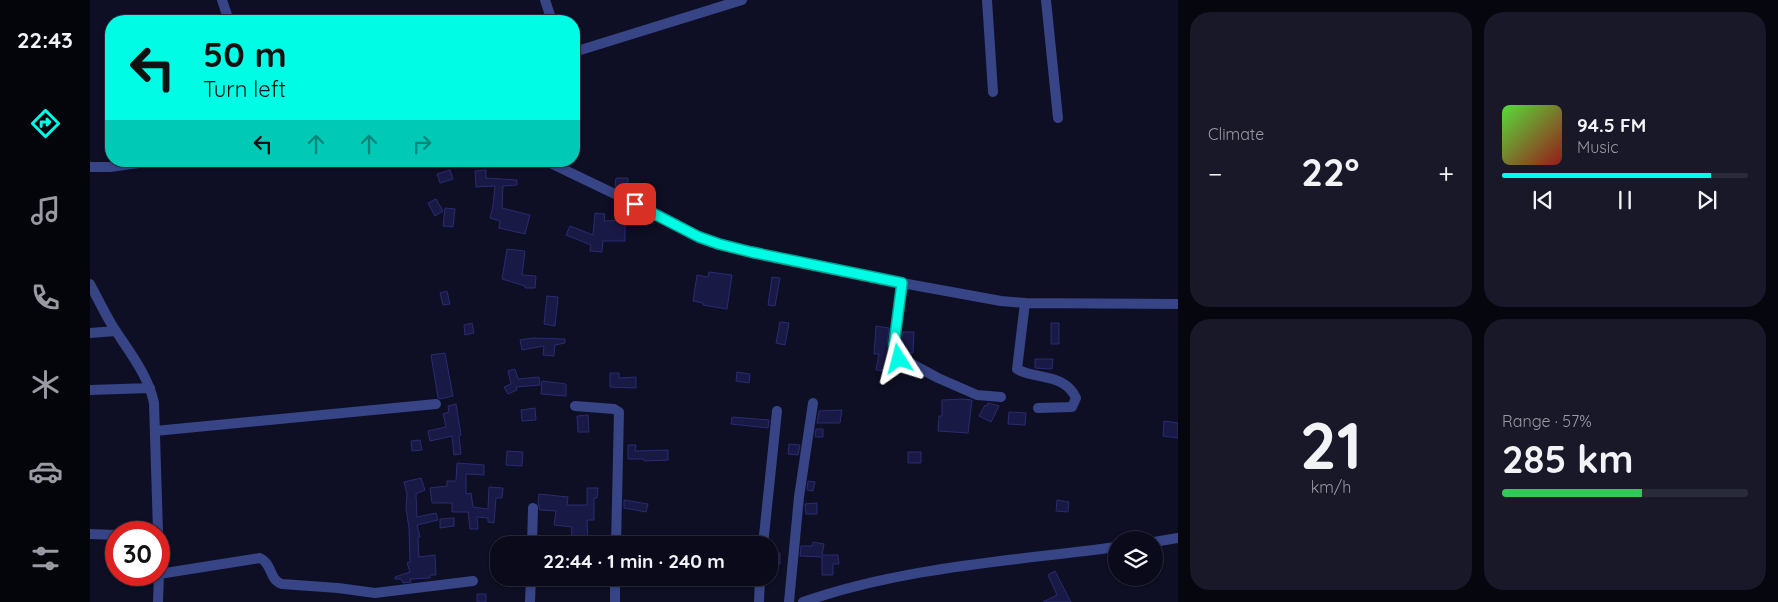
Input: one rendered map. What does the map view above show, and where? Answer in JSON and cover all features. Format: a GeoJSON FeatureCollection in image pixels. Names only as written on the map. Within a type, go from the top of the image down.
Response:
{"type":"FeatureCollection","features":[{"type":"Feature","properties":{"kind":"street"},"geometry":{"type":"LineString","coordinates":[[222,0],[227,15]]}},
{"type":"Feature","properties":{"kind":"street"},"geometry":{"type":"LineString","coordinates":[[546,0],[550,15]]}},
{"type":"Feature","properties":{"kind":"street"},"geometry":{"type":"LineString","coordinates":[[580,50],[742,0]]}},
{"type":"Feature","properties":{"kind":"street"},"geometry":{"type":"LineString","coordinates":[[987,0],[993,92]]}},
{"type":"Feature","properties":{"kind":"street"},"geometry":{"type":"LineString","coordinates":[[1046,0],[1058,118]]}},
{"type":"Feature","properties":{"kind":"street"},"geometry":{"type":"LineString","coordinates":[[90,167],[105,167]]}},
{"type":"Feature","properties":{"kind":"street"},"geometry":{"type":"LineString","coordinates":[[559,167],[667,219],[699,237],[751,252],[1000,301],[1024,303],[1178,304]]}},
{"type":"Feature","properties":{"kind":"street"},"geometry":{"type":"LineString","coordinates":[[902,283],[894,344],[897,356],[938,378],[977,395],[1002,397]]}},
{"type":"Feature","properties":{"kind":"street"},"geometry":{"type":"LineString","coordinates":[[90,284],[150,388],[154,403],[158,521]]}},
{"type":"Feature","properties":{"kind":"street"},"geometry":{"type":"LineString","coordinates":[[1024,303],[1018,369],[1062,383],[1073,391],[1076,398],[1072,407],[1038,408]]}},
{"type":"Feature","properties":{"kind":"street"},"geometry":{"type":"LineString","coordinates":[[90,333],[116,331]]}},
{"type":"Feature","properties":{"kind":"street"},"geometry":{"type":"LineString","coordinates":[[90,390],[150,388]]}},
{"type":"Feature","properties":{"kind":"street"},"geometry":{"type":"LineString","coordinates":[[789,602],[800,497],[813,403]]}},
{"type":"Feature","properties":{"kind":"street"},"geometry":{"type":"LineString","coordinates":[[155,431],[436,404]]}},
{"type":"Feature","properties":{"kind":"street"},"geometry":{"type":"LineString","coordinates":[[575,406],[614,409],[619,412],[616,536]]}},
{"type":"Feature","properties":{"kind":"street"},"geometry":{"type":"LineString","coordinates":[[764,536],[778,411]]}},
{"type":"Feature","properties":{"kind":"street"},"geometry":{"type":"LineString","coordinates":[[532,536],[533,508]]}},
{"type":"Feature","properties":{"kind":"street"},"geometry":{"type":"LineString","coordinates":[[90,534],[105,535]]}},
{"type":"Feature","properties":{"kind":"street"},"geometry":{"type":"LineString","coordinates":[[1163,540],[1178,538]]}},
{"type":"Feature","properties":{"kind":"street"},"geometry":{"type":"LineString","coordinates":[[803,602],[865,584],[980,563],[1108,548]]}},
{"type":"Feature","properties":{"kind":"street"},"geometry":{"type":"LineString","coordinates":[[170,572],[260,558],[266,562],[275,580],[282,584],[375,594],[473,581]]}},
{"type":"Feature","properties":{"kind":"street"},"geometry":{"type":"LineString","coordinates":[[158,602],[159,586]]}},
{"type":"Feature","properties":{"kind":"street"},"geometry":{"type":"LineString","coordinates":[[530,602],[531,586]]}},
{"type":"Feature","properties":{"kind":"street"},"geometry":{"type":"LineString","coordinates":[[615,586],[615,602]]}},
{"type":"Feature","properties":{"kind":"street"},"geometry":{"type":"LineString","coordinates":[[759,602],[760,586]]}},
{"type":"Feature","properties":{"kind":"building"},"geometry":{"type":"Polygon","coordinates":[[[450,170],[453,179],[440,183],[437,174],[450,170]]]}},
{"type":"Feature","properties":{"kind":"building"},"geometry":{"type":"Polygon","coordinates":[[[486,170],[486,178],[517,180],[517,185],[503,186],[502,208],[530,215],[525,234],[499,228],[500,221],[490,218],[495,186],[476,187],[475,171],[486,170]]]}},
{"type":"Feature","properties":{"kind":"building"},"geometry":{"type":"Polygon","coordinates":[[[616,178],[628,178],[628,191],[615,187],[616,178]]]}},
{"type":"Feature","properties":{"kind":"building"},"geometry":{"type":"Polygon","coordinates":[[[436,199],[443,211],[435,216],[428,203],[436,199]]]}},
{"type":"Feature","properties":{"kind":"building"},"geometry":{"type":"Polygon","coordinates":[[[445,208],[455,209],[453,227],[443,226],[445,208]]]}},
{"type":"Feature","properties":{"kind":"building"},"geometry":{"type":"Polygon","coordinates":[[[595,213],[605,214],[604,221],[625,220],[625,241],[603,241],[602,252],[590,251],[591,245],[566,235],[570,226],[593,235],[595,213]]]}},
{"type":"Feature","properties":{"kind":"building"},"geometry":{"type":"Polygon","coordinates":[[[507,249],[525,251],[522,275],[536,276],[535,288],[525,288],[525,286],[502,279],[507,249]]]}},
{"type":"Feature","properties":{"kind":"building"},"geometry":{"type":"Polygon","coordinates":[[[709,272],[732,275],[727,309],[703,305],[703,303],[693,301],[697,275],[708,277],[709,272]]]}},
{"type":"Feature","properties":{"kind":"building"},"geometry":{"type":"Polygon","coordinates":[[[772,277],[780,278],[775,306],[768,305],[772,277]]]}},
{"type":"Feature","properties":{"kind":"building"},"geometry":{"type":"Polygon","coordinates":[[[447,291],[450,304],[443,305],[440,293],[447,291]]]}},
{"type":"Feature","properties":{"kind":"building"},"geometry":{"type":"Polygon","coordinates":[[[547,296],[558,297],[555,326],[544,324],[547,296]]]}},
{"type":"Feature","properties":{"kind":"building"},"geometry":{"type":"Polygon","coordinates":[[[780,322],[789,323],[785,345],[776,343],[780,322]]]}},
{"type":"Feature","properties":{"kind":"building"},"geometry":{"type":"Polygon","coordinates":[[[472,323],[474,333],[465,335],[464,325],[472,323]]]}},
{"type":"Feature","properties":{"kind":"building"},"geometry":{"type":"Polygon","coordinates":[[[1051,323],[1059,323],[1059,344],[1051,344],[1051,323]]]}},
{"type":"Feature","properties":{"kind":"building"},"geometry":{"type":"Polygon","coordinates":[[[876,326],[889,328],[887,344],[889,352],[884,371],[876,370],[879,354],[874,354],[876,326]]]}},
{"type":"Feature","properties":{"kind":"building"},"geometry":{"type":"Polygon","coordinates":[[[903,332],[914,332],[913,353],[903,351],[901,345],[903,332]]]}},
{"type":"Feature","properties":{"kind":"building"},"geometry":{"type":"Polygon","coordinates":[[[533,338],[565,339],[565,343],[555,345],[554,356],[543,355],[544,346],[522,350],[520,340],[533,338]]]}},
{"type":"Feature","properties":{"kind":"building"},"geometry":{"type":"Polygon","coordinates":[[[445,353],[453,396],[440,399],[438,398],[431,355],[445,353]]]}},
{"type":"Feature","properties":{"kind":"building"},"geometry":{"type":"Polygon","coordinates":[[[1035,359],[1053,359],[1052,369],[1035,368],[1035,359]]]}},
{"type":"Feature","properties":{"kind":"building"},"geometry":{"type":"Polygon","coordinates":[[[515,369],[518,379],[539,377],[540,385],[516,387],[517,390],[508,394],[504,387],[511,384],[508,371],[515,369]]]}},
{"type":"Feature","properties":{"kind":"building"},"geometry":{"type":"Polygon","coordinates":[[[737,372],[750,374],[749,383],[736,381],[737,372]]]}},
{"type":"Feature","properties":{"kind":"building"},"geometry":{"type":"Polygon","coordinates":[[[610,373],[619,373],[619,378],[636,377],[636,388],[610,387],[610,373]]]}},
{"type":"Feature","properties":{"kind":"building"},"geometry":{"type":"Polygon","coordinates":[[[542,381],[566,384],[566,396],[541,394],[542,381]]]}},
{"type":"Feature","properties":{"kind":"building"},"geometry":{"type":"Polygon","coordinates":[[[942,400],[972,400],[968,433],[938,431],[939,416],[942,416],[942,400]]]}},
{"type":"Feature","properties":{"kind":"building"},"geometry":{"type":"Polygon","coordinates":[[[988,403],[999,406],[991,422],[979,416],[988,403]]]}},
{"type":"Feature","properties":{"kind":"building"},"geometry":{"type":"Polygon","coordinates":[[[456,404],[461,435],[459,436],[461,454],[454,455],[452,436],[430,441],[428,431],[446,427],[443,414],[449,412],[448,406],[456,404]]]}},
{"type":"Feature","properties":{"kind":"building"},"geometry":{"type":"Polygon","coordinates":[[[535,408],[536,420],[522,421],[521,410],[535,408]]]}},
{"type":"Feature","properties":{"kind":"building"},"geometry":{"type":"Polygon","coordinates":[[[842,410],[840,423],[817,423],[819,411],[842,410]]]}},
{"type":"Feature","properties":{"kind":"building"},"geometry":{"type":"Polygon","coordinates":[[[1009,412],[1026,413],[1025,425],[1008,424],[1009,412]]]}},
{"type":"Feature","properties":{"kind":"building"},"geometry":{"type":"Polygon","coordinates":[[[588,415],[589,432],[578,432],[577,416],[588,415]]]}},
{"type":"Feature","properties":{"kind":"building"},"geometry":{"type":"Polygon","coordinates":[[[732,417],[769,420],[768,428],[731,424],[732,417]]]}},
{"type":"Feature","properties":{"kind":"building"},"geometry":{"type":"Polygon","coordinates":[[[1164,421],[1178,423],[1178,438],[1163,436],[1164,421]]]}},
{"type":"Feature","properties":{"kind":"building"},"geometry":{"type":"Polygon","coordinates":[[[816,429],[823,429],[823,437],[815,437],[816,429]]]}},
{"type":"Feature","properties":{"kind":"building"},"geometry":{"type":"Polygon","coordinates":[[[420,440],[422,450],[412,451],[411,441],[420,440]]]}},
{"type":"Feature","properties":{"kind":"building"},"geometry":{"type":"Polygon","coordinates":[[[789,444],[800,445],[798,455],[788,454],[789,444]]]}},
{"type":"Feature","properties":{"kind":"building"},"geometry":{"type":"Polygon","coordinates":[[[628,445],[636,445],[635,451],[668,450],[668,460],[644,461],[644,459],[628,459],[628,445]]]}},
{"type":"Feature","properties":{"kind":"building"},"geometry":{"type":"Polygon","coordinates":[[[507,451],[523,452],[522,466],[506,465],[507,451]]]}},
{"type":"Feature","properties":{"kind":"building"},"geometry":{"type":"Polygon","coordinates":[[[908,452],[921,452],[921,463],[908,463],[908,452]]]}},
{"type":"Feature","properties":{"kind":"building"},"geometry":{"type":"Polygon","coordinates":[[[457,463],[484,465],[484,475],[466,474],[466,494],[471,493],[473,507],[488,509],[489,487],[503,488],[502,498],[496,498],[494,523],[488,522],[488,518],[477,517],[478,529],[470,529],[468,512],[452,512],[452,503],[432,503],[430,488],[447,486],[447,481],[456,481],[457,463]]]}},
{"type":"Feature","properties":{"kind":"building"},"geometry":{"type":"Polygon","coordinates":[[[421,478],[425,490],[416,494],[417,517],[436,513],[438,520],[417,525],[420,537],[418,537],[419,557],[435,555],[436,575],[430,575],[430,578],[410,579],[411,582],[403,583],[401,579],[395,579],[395,577],[410,572],[407,563],[410,562],[409,528],[406,508],[407,494],[404,482],[421,478]]]}},
{"type":"Feature","properties":{"kind":"building"},"geometry":{"type":"Polygon","coordinates":[[[808,481],[815,482],[813,491],[807,490],[808,481]]]}},
{"type":"Feature","properties":{"kind":"building"},"geometry":{"type":"Polygon","coordinates":[[[587,488],[598,488],[597,498],[594,498],[594,520],[587,520],[588,536],[571,536],[572,527],[554,525],[556,511],[540,510],[538,504],[539,494],[568,497],[567,505],[587,505],[587,488]]]}},
{"type":"Feature","properties":{"kind":"building"},"geometry":{"type":"Polygon","coordinates":[[[624,500],[648,504],[646,512],[624,508],[624,500]]]}},
{"type":"Feature","properties":{"kind":"building"},"geometry":{"type":"Polygon","coordinates":[[[1057,500],[1069,502],[1068,512],[1056,511],[1057,500]]]}},
{"type":"Feature","properties":{"kind":"building"},"geometry":{"type":"Polygon","coordinates":[[[817,503],[817,514],[806,514],[805,504],[817,503]]]}},
{"type":"Feature","properties":{"kind":"building"},"geometry":{"type":"Polygon","coordinates":[[[454,518],[454,526],[440,528],[440,519],[454,518]]]}},
{"type":"Feature","properties":{"kind":"building"},"geometry":{"type":"Polygon","coordinates":[[[813,542],[824,544],[822,555],[838,555],[839,564],[833,564],[833,575],[822,575],[822,557],[800,556],[801,546],[812,546],[813,542]]]}},
{"type":"Feature","properties":{"kind":"building"},"geometry":{"type":"Polygon","coordinates":[[[778,553],[780,553],[780,564],[778,564],[778,553]]]}},
{"type":"Feature","properties":{"kind":"building"},"geometry":{"type":"Polygon","coordinates":[[[1055,571],[1071,602],[1043,602],[1057,595],[1048,575],[1055,571]]]}},
{"type":"Feature","properties":{"kind":"building"},"geometry":{"type":"Polygon","coordinates":[[[477,594],[486,594],[486,602],[477,602],[477,594]]]}},
{"type":"Feature","properties":{"kind":"route"},"geometry":{"type":"LineString","coordinates":[[635,204],[699,237],[719,244],[902,283],[894,344],[895,353],[899,359]]}}]}
